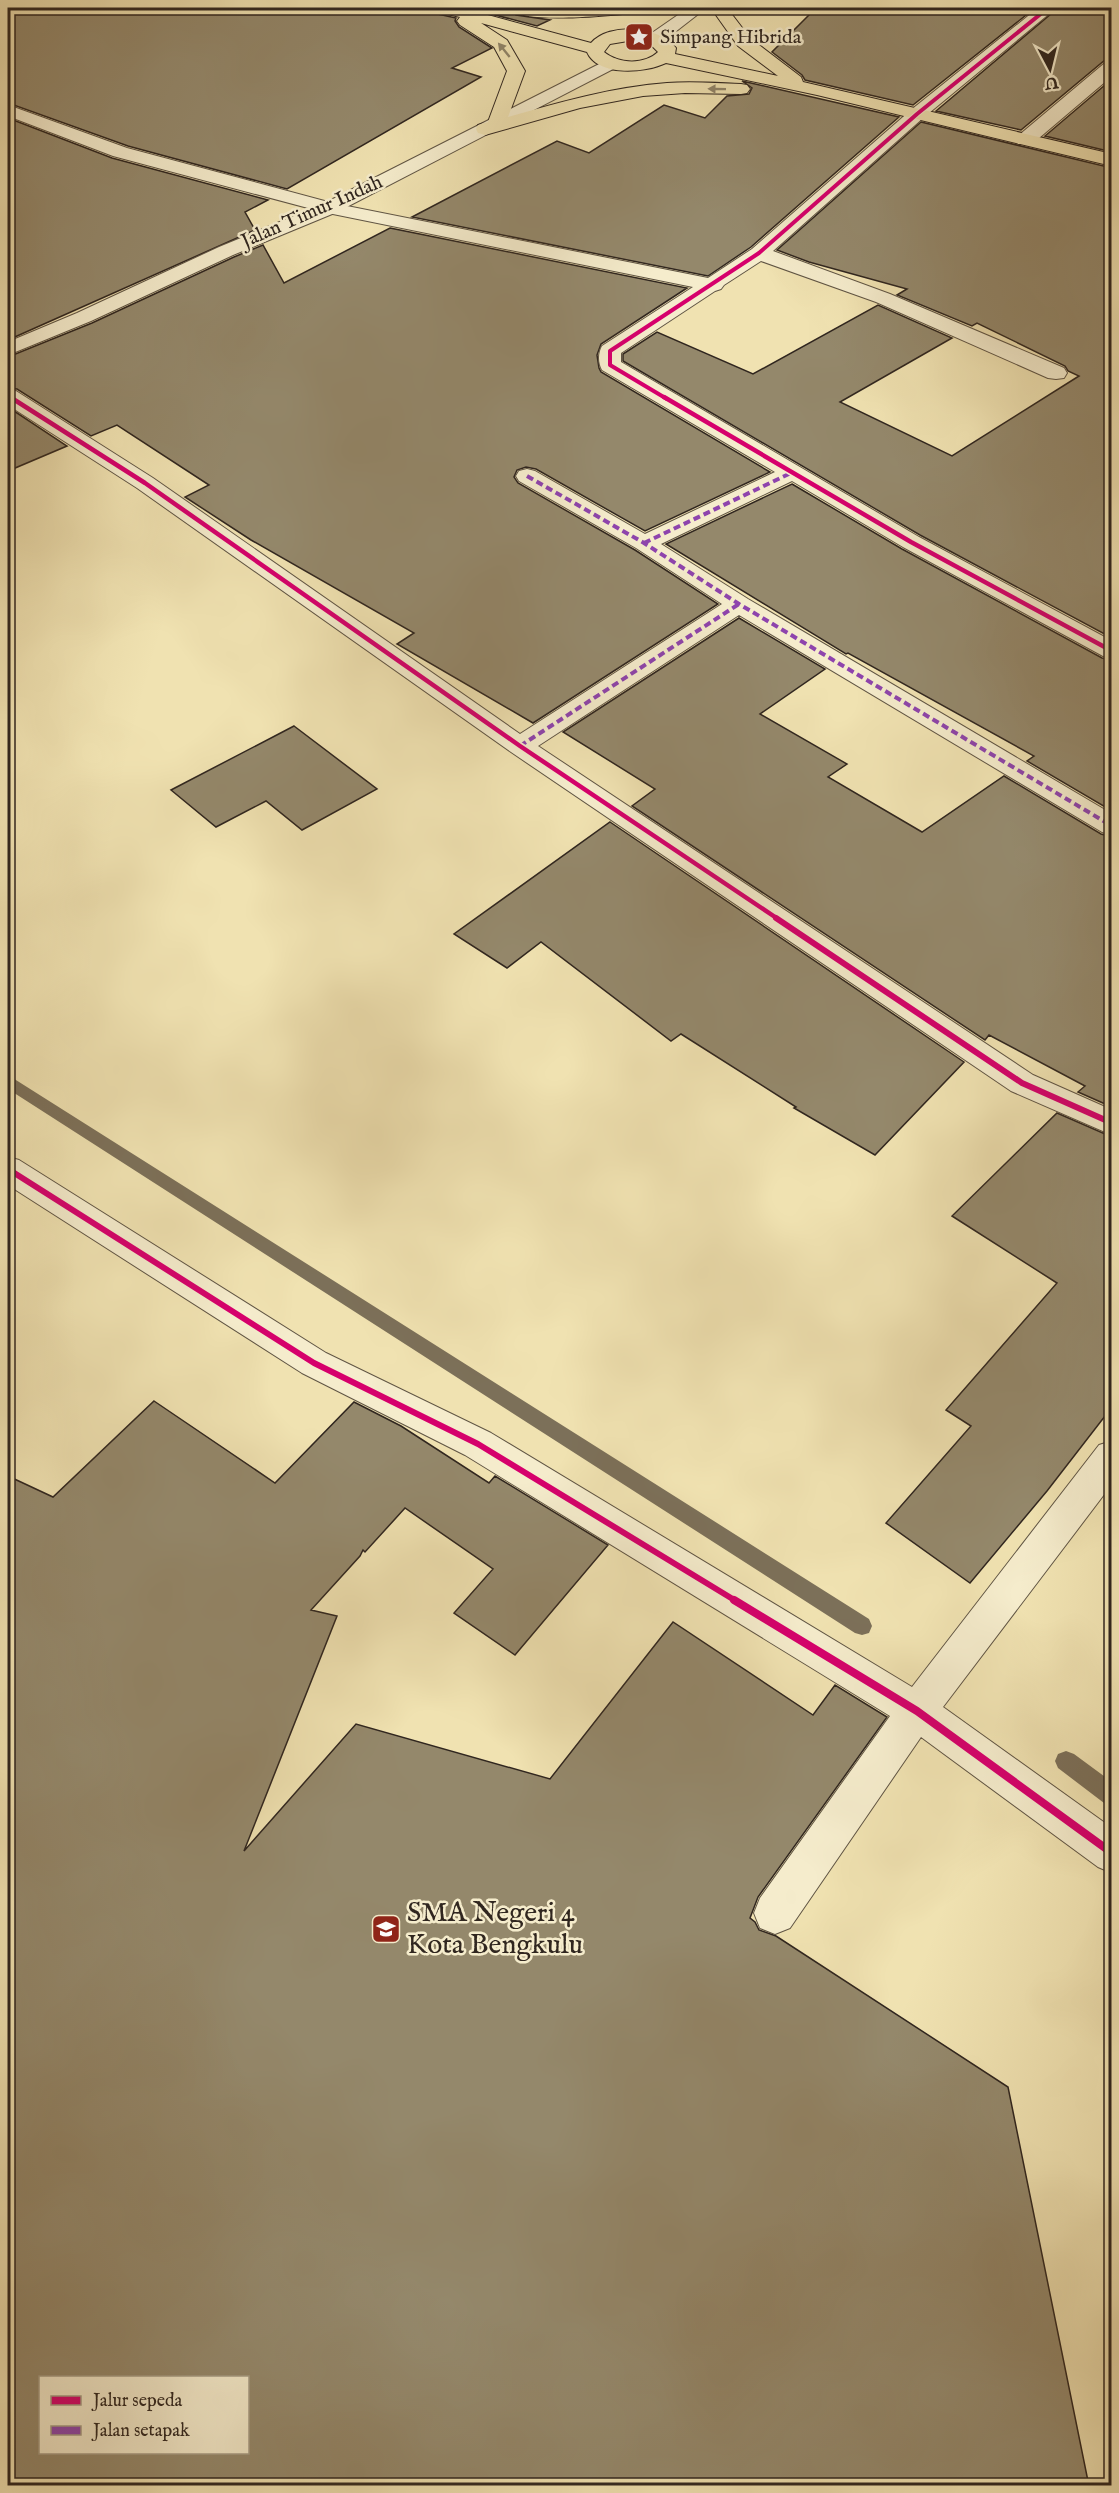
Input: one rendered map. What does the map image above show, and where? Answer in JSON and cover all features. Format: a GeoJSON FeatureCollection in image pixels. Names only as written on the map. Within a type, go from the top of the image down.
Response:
{"type":"FeatureCollection","features":[{"type":"Feature","properties":{"kind":"main road"},"geometry":{"type":"LineString","coordinates":[[444,8],[599,44],[623,36],[655,39],[667,48],[667,53],[663,57],[640,65],[611,63],[598,57],[599,44]]}},
{"type":"Feature","properties":{"kind":"main road"},"geometry":{"type":"LineString","coordinates":[[444,8],[501,44],[516,71],[491,126]]}},
{"type":"Feature","properties":{"kind":"main road"},"geometry":{"type":"LineString","coordinates":[[496,8],[599,44]]}},
{"type":"Feature","properties":{"kind":"main road"},"geometry":{"type":"LineString","coordinates":[[518,8],[573,14],[632,8]]}},
{"type":"Feature","properties":{"kind":"main road"},"geometry":{"type":"LineString","coordinates":[[719,8],[744,42],[811,89]]}},
{"type":"Feature","properties":{"kind":"main road"},"geometry":{"type":"LineString","coordinates":[[663,57],[811,89],[1112,160]]}},
{"type":"Feature","properties":{"kind":"main road"},"geometry":{"type":"LineString","coordinates":[[491,126],[575,105],[667,88],[811,89]]}},
{"type":"Feature","properties":{"kind":"street"},"geometry":{"type":"LineString","coordinates":[[655,39],[698,8]]}},
{"type":"Feature","properties":{"kind":"street"},"geometry":{"type":"LineString","coordinates":[[1048,8],[918,114],[759,253],[714,285],[610,351],[610,365],[911,542],[1112,651]]}},
{"type":"Feature","properties":{"kind":"street","name":"Jalan Timur Indah"},"geometry":{"type":"LineString","coordinates":[[8,349],[84,317],[226,251],[330,208],[611,63]]}},
{"type":"Feature","properties":{"kind":"street"},"geometry":{"type":"LineString","coordinates":[[1025,140],[1112,66]]}},
{"type":"Feature","properties":{"kind":"street"},"geometry":{"type":"LineString","coordinates":[[8,110],[120,152],[330,208],[714,285]]}},
{"type":"Feature","properties":{"kind":"street"},"geometry":{"type":"LineString","coordinates":[[759,253],[884,298],[1056,373]]}},
{"type":"Feature","properties":{"kind":"street"},"geometry":{"type":"LineString","coordinates":[[8,396],[145,483],[520,746],[1022,1083],[1112,1123]]}},
{"type":"Feature","properties":{"kind":"street"},"geometry":{"type":"LineString","coordinates":[[644,543],[793,472]]}},
{"type":"Feature","properties":{"kind":"street"},"geometry":{"type":"LineString","coordinates":[[527,476],[644,543],[739,604],[1112,826]]}},
{"type":"Feature","properties":{"kind":"street"},"geometry":{"type":"LineString","coordinates":[[520,746],[739,604]]}},
{"type":"Feature","properties":{"kind":"street"},"geometry":{"type":"LineString","coordinates":[[8,1169],[314,1363],[478,1444],[917,1711],[1112,1853]]}},
{"type":"Feature","properties":{"kind":"street"},"geometry":{"type":"LineString","coordinates":[[775,1913],[917,1711],[1112,1456]]}},
{"type":"Feature","properties":{"kind":"building"},"geometry":{"type":"Polygon","coordinates":[[[8,8],[435,8],[438,14],[456,18],[455,21],[459,27],[492,48],[452,68],[481,77],[287,189],[128,146],[8,103],[8,8]]]}},
{"type":"Feature","properties":{"kind":"building"},"geometry":{"type":"Polygon","coordinates":[[[469,8],[507,8],[516,15],[550,20],[537,26],[469,8]]]}},
{"type":"Feature","properties":{"kind":"building"},"geometry":{"type":"Polygon","coordinates":[[[816,8],[1035,8],[913,105],[805,80],[802,75],[772,52],[816,8]]]}},
{"type":"Feature","properties":{"kind":"building"},"geometry":{"type":"Polygon","coordinates":[[[1058,8],[1112,8],[1112,59],[1105,60],[1021,130],[936,111],[1058,8]]]}},
{"type":"Feature","properties":{"kind":"building"},"geometry":{"type":"Polygon","coordinates":[[[1112,79],[1112,152],[1045,136],[1112,79]]]}},
{"type":"Feature","properties":{"kind":"building"},"geometry":{"type":"Polygon","coordinates":[[[742,81],[899,117],[751,247],[708,276],[412,217],[557,141],[589,153],[664,105],[705,118],[727,96],[749,94],[752,88],[742,81]]]}},
{"type":"Feature","properties":{"kind":"building"},"geometry":{"type":"Polygon","coordinates":[[[8,118],[112,158],[268,200],[245,212],[255,230],[8,340],[8,118]]]}},
{"type":"Feature","properties":{"kind":"building"},"geometry":{"type":"Polygon","coordinates":[[[921,122],[1112,168],[1112,638],[920,535],[623,361],[623,354],[657,332],[753,374],[878,305],[952,338],[840,402],[952,456],[1079,376],[1068,371],[1065,366],[977,323],[972,326],[897,295],[907,289],[809,262],[777,250],[921,122]]]}},
{"type":"Feature","properties":{"kind":"building"},"geometry":{"type":"Polygon","coordinates":[[[390,228],[687,288],[601,344],[597,355],[599,368],[601,372],[770,472],[645,531],[536,469],[526,467],[517,470],[514,477],[518,483],[635,550],[718,604],[533,723],[397,644],[414,633],[251,540],[185,497],[209,485],[117,425],[91,436],[17,389],[8,388],[8,357],[92,323],[234,257],[263,245],[284,283],[390,228]]]}},
{"type":"Feature","properties":{"kind":"building"},"geometry":{"type":"Polygon","coordinates":[[[8,407],[67,446],[8,471],[8,407]]]}},
{"type":"Feature","properties":{"kind":"building"},"geometry":{"type":"Polygon","coordinates":[[[792,484],[902,549],[1102,658],[1112,660],[1112,811],[1027,761],[1034,756],[848,653],[846,654],[666,544],[792,484]]]}},
{"type":"Feature","properties":{"kind":"building"},"geometry":{"type":"Polygon","coordinates":[[[739,618],[825,669],[760,714],[847,764],[828,777],[922,832],[1004,776],[1101,834],[1112,837],[1112,1107],[1078,1092],[1085,1086],[989,1035],[985,1040],[632,806],[655,789],[563,732],[739,618]]]}},
{"type":"Feature","properties":{"kind":"building"},"geometry":{"type":"Polygon","coordinates":[[[294,726],[377,789],[302,830],[266,801],[216,827],[171,790],[294,726]]]}},
{"type":"Feature","properties":{"kind":"building"},"geometry":{"type":"Polygon","coordinates":[[[610,822],[964,1062],[875,1155],[794,1108],[796,1107],[681,1034],[671,1041],[541,942],[507,968],[454,934],[610,822]]]}},
{"type":"Feature","properties":{"kind":"building"},"geometry":{"type":"Polygon","coordinates":[[[1057,1113],[1112,1137],[1112,1407],[1047,1491],[970,1583],[886,1523],[971,1426],[946,1410],[1057,1283],[952,1216],[1057,1113]]]}},
{"type":"Feature","properties":{"kind":"building","name":"SMA Negeri 4 Kota Bengkulu"},"geometry":{"type":"Polygon","coordinates":[[[154,1401],[275,1483],[354,1402],[401,1426],[489,1483],[495,1476],[608,1545],[515,1655],[454,1613],[493,1569],[405,1508],[365,1552],[363,1550],[311,1610],[337,1616],[244,1851],[356,1724],[550,1779],[673,1622],[813,1715],[835,1685],[887,1717],[758,1897],[750,1918],[759,1930],[776,1936],[1008,2087],[1089,2486],[8,2486],[8,1476],[53,1497],[154,1401]]]}},
{"type":"Feature","properties":{"kind":"waterway"},"geometry":{"type":"LineString","coordinates":[[8,1081],[862,1626]]}},
{"type":"Feature","properties":{"kind":"waterway"},"geometry":{"type":"LineString","coordinates":[[1066,1761],[1112,1796]]}},
{"type":"Feature","properties":{"kind":"marked path"},"geometry":{"type":"LineString","coordinates":[[644,543],[793,472]]}},
{"type":"Feature","properties":{"kind":"marked path"},"geometry":{"type":"LineString","coordinates":[[527,476],[644,543],[739,604],[1112,826]]}},
{"type":"Feature","properties":{"kind":"marked path"},"geometry":{"type":"LineString","coordinates":[[520,746],[739,604]]}},
{"type":"Feature","properties":{"kind":"cycle path"},"geometry":{"type":"LineString","coordinates":[[1048,8],[917,114],[759,253],[610,351],[610,365],[911,542],[1112,651]]}},
{"type":"Feature","properties":{"kind":"cycle path"},"geometry":{"type":"LineString","coordinates":[[8,396],[145,483],[520,746],[1022,1083],[1112,1123]]}},
{"type":"Feature","properties":{"kind":"cycle path"},"geometry":{"type":"LineString","coordinates":[[8,1169],[314,1363],[478,1444],[917,1711],[1112,1853]]}},
{"type":"Feature","properties":{"kind":"place","name":"Simpang Hibrida"},"geometry":{"type":"Point","coordinates":[639,37]}},
{"type":"Feature","properties":{"kind":"place","name":"SMA Negeri 4 Kota Bengkulu"},"geometry":{"type":"Point","coordinates":[386,1929]}}]}
